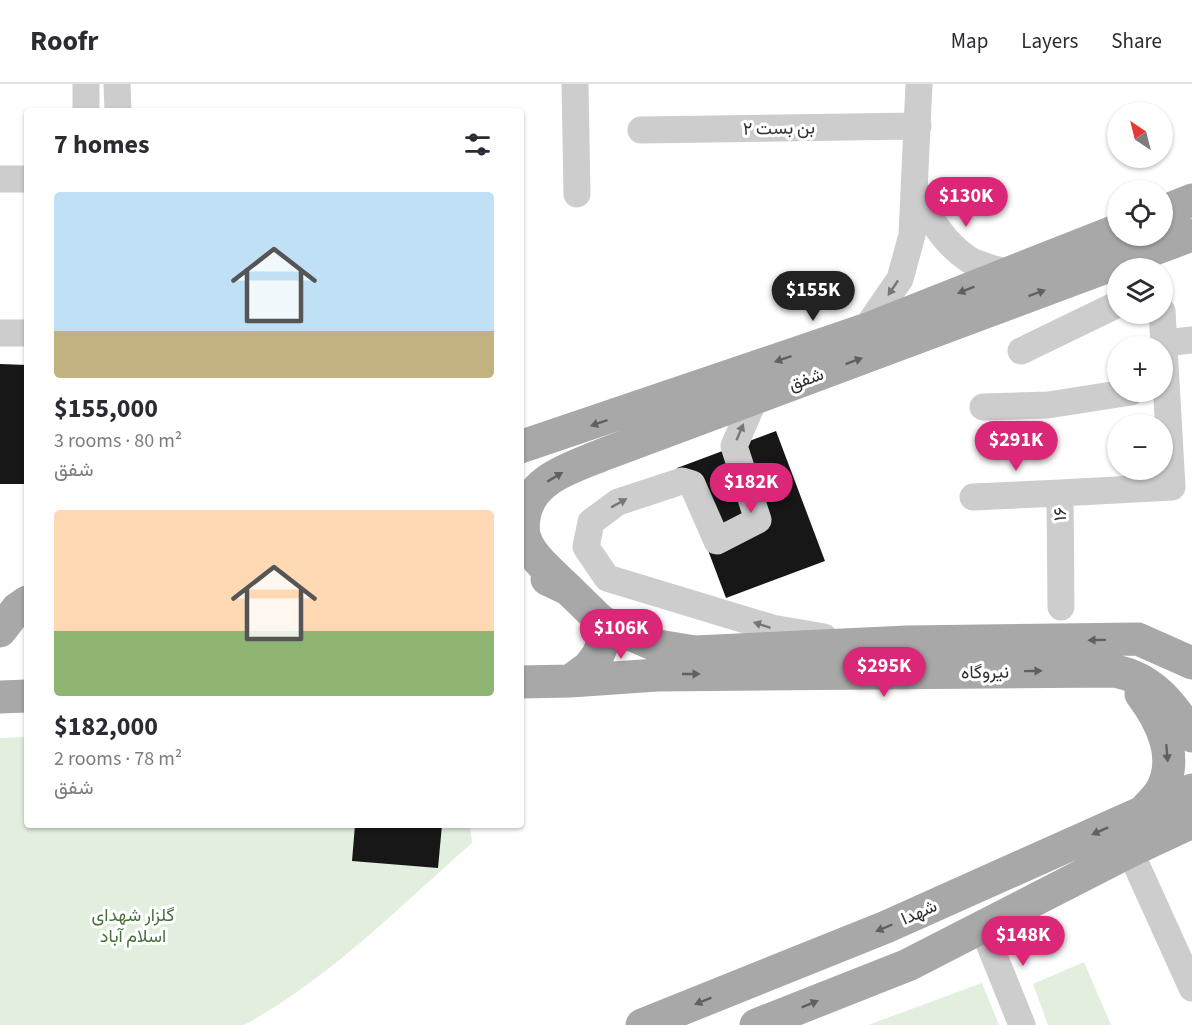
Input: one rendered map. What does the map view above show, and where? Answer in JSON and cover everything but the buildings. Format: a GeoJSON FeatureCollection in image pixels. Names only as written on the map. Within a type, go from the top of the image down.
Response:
{"type":"FeatureCollection","features":[{"type":"Feature","properties":{"kind":"main road"},"geometry":{"type":"LineString","coordinates":[[1173,208],[1192,200]]}},
{"type":"Feature","properties":{"kind":"main road","name":"شفق"},"geometry":{"type":"LineString","coordinates":[[524,446],[865,330],[1107,234]]}},
{"type":"Feature","properties":{"kind":"main road","name":"شفق"},"geometry":{"type":"LineString","coordinates":[[1160,258],[1192,235]]}},
{"type":"Feature","properties":{"kind":"main road","name":"شفق"},"geometry":{"type":"LineString","coordinates":[[524,507],[532,492],[557,475],[602,454],[755,398],[1107,276]]}},
{"type":"Feature","properties":{"kind":"main road","name":"شفق"},"geometry":{"type":"LineString","coordinates":[[524,536],[532,552],[567,589]]}},
{"type":"Feature","properties":{"kind":"main road","name":"نیروگاه"},"geometry":{"type":"LineString","coordinates":[[524,570],[567,589],[602,622],[658,660],[1115,671],[1146,681],[1174,710],[1192,736]]}},
{"type":"Feature","properties":{"kind":"main road"},"geometry":{"type":"LineString","coordinates":[[570,681],[589,667],[598,656],[604,640],[602,622]]}},
{"type":"Feature","properties":{"kind":"main road"},"geometry":{"type":"LineString","coordinates":[[1138,639],[1192,637]]}},
{"type":"Feature","properties":{"kind":"main road","name":"نیروگاه"},"geometry":{"type":"LineString","coordinates":[[524,682],[570,681],[695,652],[861,644],[1138,639],[1192,663]]}},
{"type":"Feature","properties":{"kind":"main road"},"geometry":{"type":"LineString","coordinates":[[1115,671],[1138,691],[1152,709],[1162,728],[1169,752],[1168,770],[1161,790],[1142,813]]}},
{"type":"Feature","properties":{"kind":"main road","name":"شهدا"},"geometry":{"type":"LineString","coordinates":[[642,1025],[849,942],[1192,790]]}},
{"type":"Feature","properties":{"kind":"main road"},"geometry":{"type":"LineString","coordinates":[[756,1025],[908,965],[1130,850],[1192,822]]}},
{"type":"Feature","properties":{"kind":"main road"},"geometry":{"type":"LineString","coordinates":[[849,942],[867,981]]}},
{"type":"Feature","properties":{"kind":"street"},"geometry":{"type":"LineString","coordinates":[[86,84],[86,108]]}},
{"type":"Feature","properties":{"kind":"street"},"geometry":{"type":"LineString","coordinates":[[117,84],[118,108]]}},
{"type":"Feature","properties":{"kind":"street"},"geometry":{"type":"LineString","coordinates":[[575,84],[577,194]]}},
{"type":"Feature","properties":{"kind":"street"},"geometry":{"type":"LineString","coordinates":[[865,330],[900,279],[912,235],[916,191],[919,84]]}},
{"type":"Feature","properties":{"kind":"street","name":"بن بست ۲"},"geometry":{"type":"LineString","coordinates":[[641,130],[918,126]]}},
{"type":"Feature","properties":{"kind":"street"},"geometry":{"type":"LineString","coordinates":[[0,179],[24,179]]}},
{"type":"Feature","properties":{"kind":"street"},"geometry":{"type":"LineString","coordinates":[[916,191],[930,218],[947,241],[970,260],[1009,273]]}},
{"type":"Feature","properties":{"kind":"street"},"geometry":{"type":"LineString","coordinates":[[1021,351],[1107,309]]}},
{"type":"Feature","properties":{"kind":"street"},"geometry":{"type":"LineString","coordinates":[[0,333],[24,333]]}},
{"type":"Feature","properties":{"kind":"street"},"geometry":{"type":"LineString","coordinates":[[1173,342],[1192,340]]}},
{"type":"Feature","properties":{"kind":"street"},"geometry":{"type":"LineString","coordinates":[[983,407],[1048,405],[1107,396]]}},
{"type":"Feature","properties":{"kind":"street"},"geometry":{"type":"LineString","coordinates":[[755,398],[734,447],[758,520],[717,541],[692,484],[682,481],[618,502],[591,522],[586,547],[607,578],[772,628],[861,644]]}},
{"type":"Feature","properties":{"kind":"street","name":"۱۶"},"geometry":{"type":"LineString","coordinates":[[1061,607],[1060,493],[1182,487],[1168,402]]}},
{"type":"Feature","properties":{"kind":"street"},"geometry":{"type":"LineString","coordinates":[[973,496],[1060,493]]}},
{"type":"Feature","properties":{"kind":"street"},"geometry":{"type":"LineString","coordinates":[[1130,850],[1192,988]]}},
{"type":"Feature","properties":{"kind":"street"},"geometry":{"type":"LineString","coordinates":[[982,926],[1022,1025]]}},
{"type":"Feature","properties":{"kind":"green space","name":"گلزار شهدای اسلام آباد"},"geometry":{"type":"Polygon","coordinates":[[[24,737],[24,828],[470,828],[472,843],[335,964],[275,1007],[244,1025],[0,1025],[0,738],[24,737]]]}},
{"type":"Feature","properties":{"kind":"green space"},"geometry":{"type":"Polygon","coordinates":[[[1084,962],[1111,1025],[1048,1025],[1033,984],[1084,962]]]}},
{"type":"Feature","properties":{"kind":"green space"},"geometry":{"type":"Polygon","coordinates":[[[982,983],[999,1025],[868,1025],[982,983]]]}}]}
